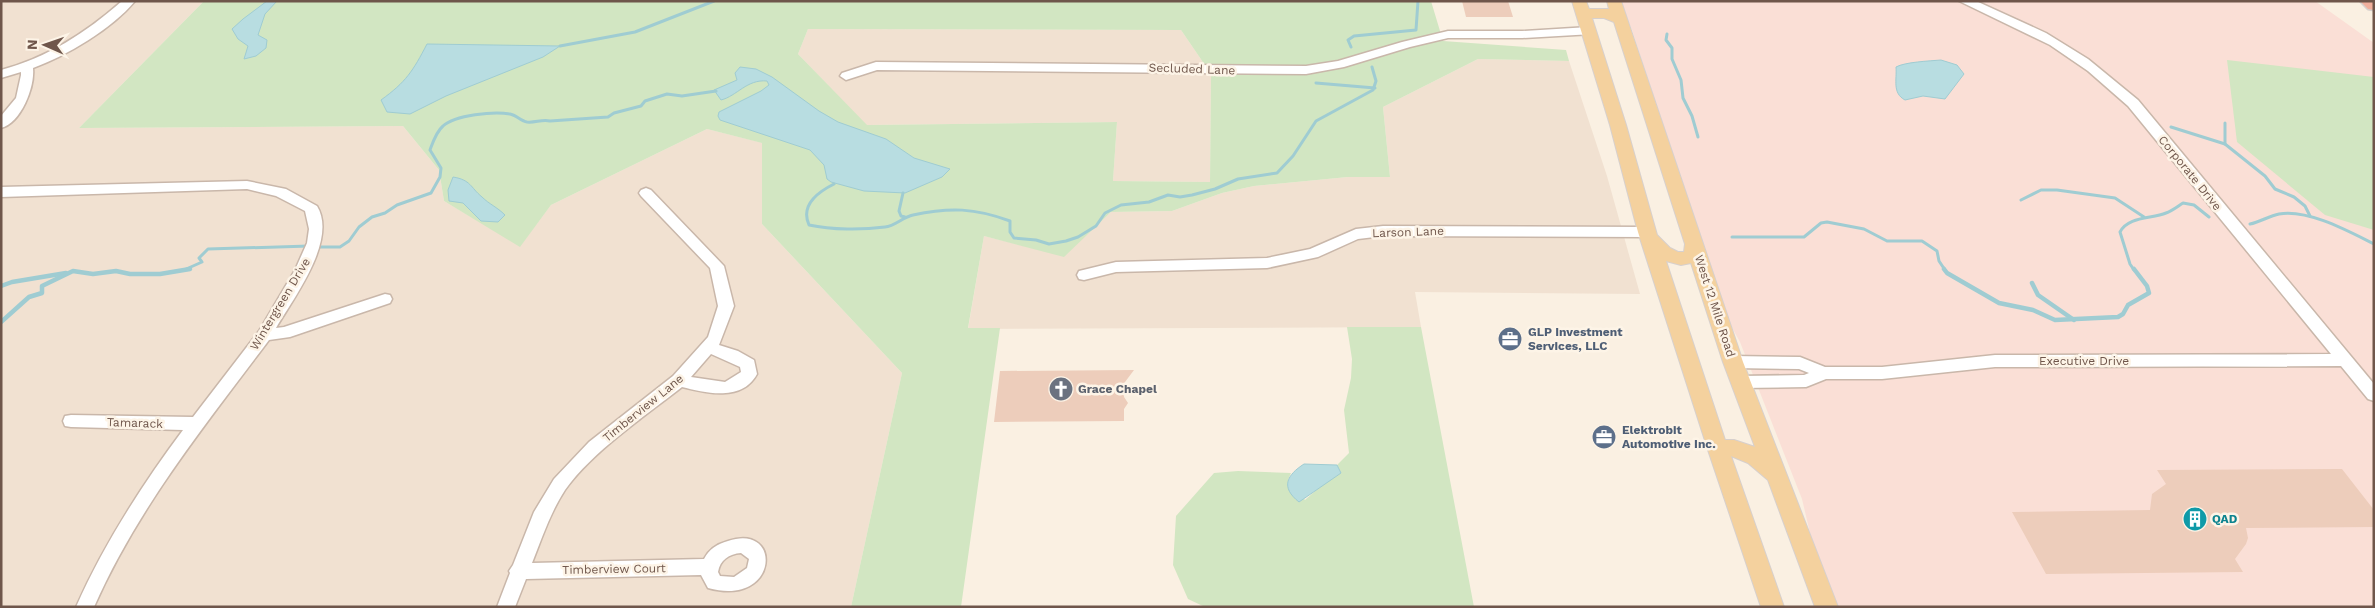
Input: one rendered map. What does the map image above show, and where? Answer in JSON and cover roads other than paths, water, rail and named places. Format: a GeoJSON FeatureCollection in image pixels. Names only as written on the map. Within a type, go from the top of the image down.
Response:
{"type":"FeatureCollection","features":[{"type":"Feature","properties":{"kind":"highway"},"geometry":{"type":"LineString","coordinates":[[2368,1],[2374,5]]}},
{"type":"Feature","properties":{"kind":"main road","name":"West 12 Mile Road"},"geometry":{"type":"LineString","coordinates":[[1614,1],[1740,382],[1827,607]]}},
{"type":"Feature","properties":{"kind":"main road"},"geometry":{"type":"LineString","coordinates":[[1581,7],[1607,13],[1622,22]]}},
{"type":"Feature","properties":{"kind":"main road"},"geometry":{"type":"LineString","coordinates":[[1581,7],[1591,36],[1646,232],[1718,450],[1773,607]]}},
{"type":"Feature","properties":{"kind":"main road"},"geometry":{"type":"LineString","coordinates":[[1646,232],[1664,253],[1680,259],[1693,256],[1694,244]]}},
{"type":"Feature","properties":{"kind":"main road"},"geometry":{"type":"LineString","coordinates":[[1718,450],[1735,448],[1744,450],[1758,458],[1776,475]]}},
{"type":"Feature","properties":{"kind":"street"},"geometry":{"type":"LineString","coordinates":[[1,74],[26,66],[86,38],[129,1]]}},
{"type":"Feature","properties":{"kind":"street","name":"Corporate Drive"},"geometry":{"type":"LineString","coordinates":[[1965,1],[2038,33],[2066,49],[2097,71],[2133,103],[2374,395]]}},
{"type":"Feature","properties":{"kind":"street","name":"Secluded Lane"},"geometry":{"type":"LineString","coordinates":[[846,76],[876,66],[1306,70],[1335,66],[1407,43],[1442,35],[1536,35],[1548,38],[1591,36]]}},
{"type":"Feature","properties":{"kind":"street"},"geometry":{"type":"LineString","coordinates":[[1,124],[14,111],[28,88],[26,66]]}},
{"type":"Feature","properties":{"kind":"street","name":"Wintergreen Drive"},"geometry":{"type":"LineString","coordinates":[[1,192],[246,185],[276,189],[290,195],[312,209],[316,229],[314,243],[302,270],[264,335],[164,468],[101,571],[85,607]]}},
{"type":"Feature","properties":{"kind":"street","name":"Timberview Lane"},"geometry":{"type":"LineString","coordinates":[[506,607],[518,571],[543,512],[560,484],[595,447],[679,380],[709,347],[714,339],[726,306],[717,266],[646,194]]}},
{"type":"Feature","properties":{"kind":"street","name":"Larson Lane"},"geometry":{"type":"LineString","coordinates":[[1084,275],[1116,267],[1267,263],[1313,253],[1356,234],[1383,231],[1646,232]]}},
{"type":"Feature","properties":{"kind":"street"},"geometry":{"type":"LineString","coordinates":[[264,335],[285,333],[384,299]]}},
{"type":"Feature","properties":{"kind":"street"},"geometry":{"type":"LineString","coordinates":[[679,380],[716,389],[735,386],[743,381],[748,374],[748,364],[732,355],[709,347]]}},
{"type":"Feature","properties":{"kind":"street","name":"Executive Drive"},"geometry":{"type":"LineString","coordinates":[[1740,382],[1806,382],[1824,374],[1882,373],[1995,361],[2345,360]]}},
{"type":"Feature","properties":{"kind":"street","name":"Executive Drive"},"geometry":{"type":"LineString","coordinates":[[1733,362],[1800,363],[1824,374]]}},
{"type":"Feature","properties":{"kind":"street","name":"Tamarack"},"geometry":{"type":"LineString","coordinates":[[71,421],[198,424]]}},
{"type":"Feature","properties":{"kind":"street","name":"Timberview Court"},"geometry":{"type":"LineString","coordinates":[[518,571],[710,567]]}},
{"type":"Feature","properties":{"kind":"water"},"geometry":{"type":"Polygon","coordinates":[[[267,1],[277,1],[265,14],[258,35],[267,40],[266,48],[256,56],[244,59],[248,46],[238,39],[232,29],[267,1]]]}},
{"type":"Feature","properties":{"kind":"water"},"geometry":{"type":"Polygon","coordinates":[[[427,44],[560,46],[543,57],[446,96],[410,114],[387,112],[381,100],[408,75],[427,44]]]}},
{"type":"Feature","properties":{"kind":"water"},"geometry":{"type":"Polygon","coordinates":[[[1941,60],[1957,65],[1964,74],[1945,99],[1923,96],[1905,100],[1898,94],[1896,67],[1911,63],[1941,60]]]}},
{"type":"Feature","properties":{"kind":"water"},"geometry":{"type":"Polygon","coordinates":[[[740,67],[756,69],[772,77],[819,111],[838,122],[886,139],[914,158],[950,169],[942,177],[905,193],[864,191],[831,182],[827,179],[824,165],[810,150],[720,120],[719,112],[769,85],[767,81],[760,81],[748,85],[721,100],[714,90],[737,80],[735,73],[740,67]]]}},
{"type":"Feature","properties":{"kind":"water"},"geometry":{"type":"Polygon","coordinates":[[[453,177],[467,182],[505,215],[498,222],[481,221],[463,203],[449,201],[448,190],[453,177]]]}},
{"type":"Feature","properties":{"kind":"water"},"geometry":{"type":"Polygon","coordinates":[[[1304,464],[1337,465],[1341,473],[1299,502],[1289,491],[1288,482],[1293,472],[1304,464]]]}},
{"type":"Feature","properties":{"kind":"waterway"},"geometry":{"type":"LineString","coordinates":[[560,46],[635,32],[714,1]]}},
{"type":"Feature","properties":{"kind":"waterway"},"geometry":{"type":"LineString","coordinates":[[1351,47],[1348,40],[1354,36],[1416,30],[1418,1]]}},
{"type":"Feature","properties":{"kind":"waterway"},"geometry":{"type":"LineString","coordinates":[[1667,34],[1666,40],[1672,48],[1672,59],[1681,80],[1683,98],[1692,116],[1698,137]]}},
{"type":"Feature","properties":{"kind":"waterway"},"geometry":{"type":"LineString","coordinates":[[1372,67],[1376,81],[1374,88]]}},
{"type":"Feature","properties":{"kind":"waterway"},"geometry":{"type":"LineString","coordinates":[[1316,83],[1374,88]]}},
{"type":"Feature","properties":{"kind":"waterway"},"geometry":{"type":"LineString","coordinates":[[834,184],[812,200],[807,211],[809,225],[837,229],[876,228],[889,226],[913,215],[962,210],[985,213],[1010,221],[1010,232],[1014,238],[1036,240],[1049,244],[1066,241],[1078,237],[1096,226],[1105,213],[1121,205],[1149,202],[1168,195],[1180,197],[1192,195],[1215,189],[1238,179],[1277,173],[1293,156],[1316,121],[1374,88]]}},
{"type":"Feature","properties":{"kind":"waterway"},"geometry":{"type":"LineString","coordinates":[[316,247],[340,247],[349,241],[359,227],[372,217],[385,213],[397,205],[431,193],[440,177],[441,168],[430,150],[441,128],[456,119],[494,113],[510,114],[530,122],[608,117],[614,113],[641,106],[645,101],[667,94],[682,96],[716,91]]}},
{"type":"Feature","properties":{"kind":"waterway"},"geometry":{"type":"LineString","coordinates":[[2225,123],[2225,144]]}},
{"type":"Feature","properties":{"kind":"waterway"},"geometry":{"type":"LineString","coordinates":[[2171,127],[2225,144]]}},
{"type":"Feature","properties":{"kind":"waterway"},"geometry":{"type":"LineString","coordinates":[[2225,144],[2265,176],[2275,189],[2294,197],[2305,206],[2310,216]]}},
{"type":"Feature","properties":{"kind":"waterway"},"geometry":{"type":"LineString","coordinates":[[2021,200],[2041,190],[2057,190],[2115,198],[2144,217]]}},
{"type":"Feature","properties":{"kind":"waterway"},"geometry":{"type":"LineString","coordinates":[[903,193],[899,211],[901,216],[905,217]]}},
{"type":"Feature","properties":{"kind":"waterway"},"geometry":{"type":"LineString","coordinates":[[2134,270],[2130,264],[2120,232],[2129,223],[2166,213],[2183,203],[2194,205],[2209,217]]}},
{"type":"Feature","properties":{"kind":"waterway"},"geometry":{"type":"LineString","coordinates":[[2250,224],[2279,214],[2290,213],[2328,222],[2374,244]]}},
{"type":"Feature","properties":{"kind":"waterway"},"geometry":{"type":"LineString","coordinates":[[1732,237],[1804,237],[1821,223],[1827,222],[1864,229],[1887,241],[1922,241],[1937,251],[1939,261],[1945,270]]}},
{"type":"Feature","properties":{"kind":"waterway"},"geometry":{"type":"LineString","coordinates":[[184,270],[202,262],[199,258],[208,249],[309,246]]}},
{"type":"Feature","properties":{"kind":"waterway"},"geometry":{"type":"LineString","coordinates":[[184,270],[190,269]]}},
{"type":"Feature","properties":{"kind":"waterway"},"geometry":{"type":"LineString","coordinates":[[1944,269],[1947,273],[1999,303],[2033,310],[2055,320],[2073,319]]}},
{"type":"Feature","properties":{"kind":"waterway"},"geometry":{"type":"LineString","coordinates":[[2073,319],[2118,317],[2123,314],[2128,305],[2149,293],[2147,286],[2134,269]]}},
{"type":"Feature","properties":{"kind":"waterway"},"geometry":{"type":"LineString","coordinates":[[1,322],[29,297],[42,293],[42,286],[73,271],[93,274],[116,271],[130,274],[160,274],[184,270]]}},
{"type":"Feature","properties":{"kind":"waterway"},"geometry":{"type":"LineString","coordinates":[[1,286],[12,282],[66,273]]}},
{"type":"Feature","properties":{"kind":"waterway"},"geometry":{"type":"LineString","coordinates":[[2032,283],[2038,295],[2073,319]]}},
{"type":"Feature","properties":{"kind":"place","name":"GLP Investment Services, LLC"},"geometry":{"type":"Point","coordinates":[1510,339]}},
{"type":"Feature","properties":{"kind":"place","name":"Grace Chapel"},"geometry":{"type":"Point","coordinates":[1061,389]}},
{"type":"Feature","properties":{"kind":"place","name":"Elektrobit Automotive Inc."},"geometry":{"type":"Point","coordinates":[1604,437]}},
{"type":"Feature","properties":{"kind":"place","name":"QAD"},"geometry":{"type":"Point","coordinates":[2195,519]}}]}
